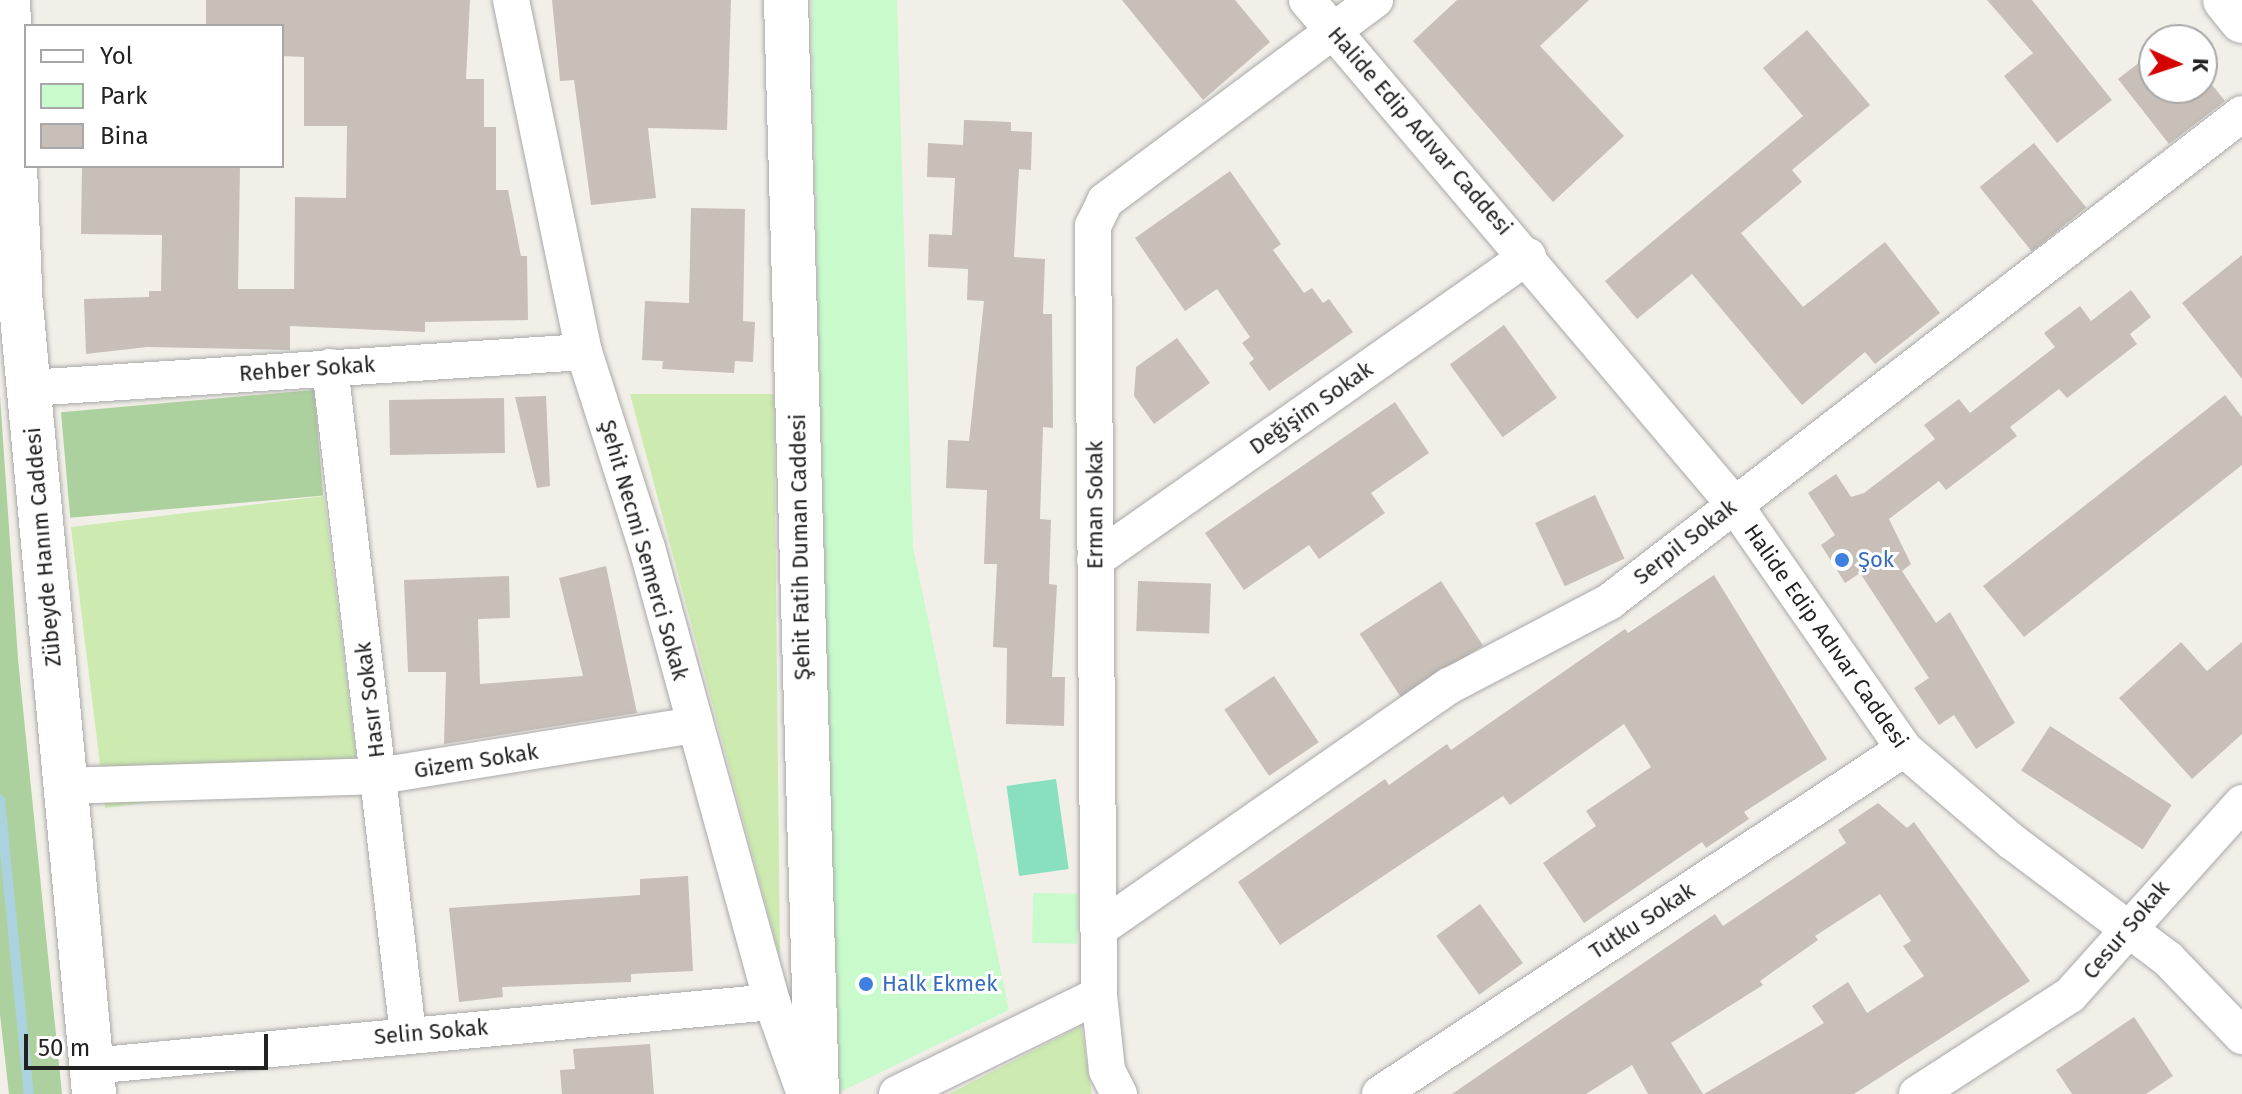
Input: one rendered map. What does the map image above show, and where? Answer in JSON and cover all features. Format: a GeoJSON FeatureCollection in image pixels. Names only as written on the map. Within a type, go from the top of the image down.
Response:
{"type":"FeatureCollection","features":[{"type":"Feature","properties":{"kind":"street","name":"Zübeyde Hanım Caddesi"},"geometry":{"type":"LineString","coordinates":[[8,0],[29,388],[92,1080]]}},
{"type":"Feature","properties":{"kind":"street","name":"Şehit Necmi Semerci Sokak"},"geometry":{"type":"LineString","coordinates":[[511,0],[584,352],[695,725],[772,1002],[805,1094]]}},
{"type":"Feature","properties":{"kind":"street","name":"Şehit Fatih Duman Caddesi"},"geometry":{"type":"LineString","coordinates":[[786,0],[817,1094]]}},
{"type":"Feature","properties":{"kind":"street","name":"Halide Edip Adıvar Caddesi"},"geometry":{"type":"LineString","coordinates":[[1307,0],[1528,256],[1734,504],[1904,749],[2011,841],[2128,926],[2242,1036]]}},
{"type":"Feature","properties":{"kind":"street","name":"Erman Sokak"},"geometry":{"type":"LineString","coordinates":[[1119,1094],[1107,1070],[1099,995],[1093,226],[1105,201],[1336,34],[1375,0]]}},
{"type":"Feature","properties":{"kind":"street"},"geometry":{"type":"LineString","coordinates":[[2225,0],[2242,21]]}},
{"type":"Feature","properties":{"kind":"street","name":"Serpil Sokak"},"geometry":{"type":"LineString","coordinates":[[1099,929],[1449,686],[1609,602],[2242,114]]}},
{"type":"Feature","properties":{"kind":"street","name":"Değişim Sokak"},"geometry":{"type":"LineString","coordinates":[[1095,560],[1528,256]]}},
{"type":"Feature","properties":{"kind":"street","name":"Rehber Sokak"},"geometry":{"type":"LineString","coordinates":[[29,388],[584,352]]}},
{"type":"Feature","properties":{"kind":"street","name":"Hasır Sokak"},"geometry":{"type":"LineString","coordinates":[[330,367],[408,1034]]}},
{"type":"Feature","properties":{"kind":"street","name":"Gizem Sokak"},"geometry":{"type":"LineString","coordinates":[[63,786],[379,776],[695,725]]}},
{"type":"Feature","properties":{"kind":"street","name":"Tutku Sokak"},"geometry":{"type":"LineString","coordinates":[[1380,1094],[1904,749]]}},
{"type":"Feature","properties":{"kind":"street","name":"Cesur Sokak"},"geometry":{"type":"LineString","coordinates":[[1917,1094],[2070,995],[2128,926],[2242,803]]}},
{"type":"Feature","properties":{"kind":"street"},"geometry":{"type":"LineString","coordinates":[[897,1094],[1099,995]]}},
{"type":"Feature","properties":{"kind":"street","name":"Selin Sokak"},"geometry":{"type":"LineString","coordinates":[[92,1080],[408,1034],[772,1002]]}},
{"type":"Feature","properties":{"kind":"green space"},"geometry":{"type":"Polygon","coordinates":[[[811,0],[897,0],[913,547],[1009,1010],[836,1094],[811,0]]]}},
{"type":"Feature","properties":{"kind":"green space"},"geometry":{"type":"Polygon","coordinates":[[[314,390],[323,496],[70,518],[61,412],[314,390]]]}},
{"type":"Feature","properties":{"kind":"green space"},"geometry":{"type":"Polygon","coordinates":[[[630,394],[774,394],[780,958],[630,394]]]}},
{"type":"Feature","properties":{"kind":"green space"},"geometry":{"type":"Polygon","coordinates":[[[0,396],[18,659],[62,1094],[9,1094],[0,1015],[0,396]]]}},
{"type":"Feature","properties":{"kind":"green space"},"geometry":{"type":"Polygon","coordinates":[[[324,496],[358,777],[105,808],[71,527],[324,496]]]}},
{"type":"Feature","properties":{"kind":"green space"},"geometry":{"type":"Polygon","coordinates":[[[1056,779],[1069,869],[1019,876],[1006,786],[1056,779]]]}},
{"type":"Feature","properties":{"kind":"green space"},"geometry":{"type":"Polygon","coordinates":[[[1033,893],[1078,894],[1077,944],[1032,943],[1033,893]]]}},
{"type":"Feature","properties":{"kind":"green space"},"geometry":{"type":"Polygon","coordinates":[[[1081,1026],[1092,1094],[949,1094],[1081,1026]]]}},
{"type":"Feature","properties":{"kind":"building"},"geometry":{"type":"Polygon","coordinates":[[[206,0],[470,0],[466,79],[484,79],[484,127],[496,127],[496,190],[508,190],[521,256],[527,256],[528,320],[425,322],[425,332],[290,326],[290,350],[147,347],[86,354],[84,299],[149,297],[149,291],[161,291],[162,235],[81,234],[82,168],[240,168],[238,289],[294,289],[295,197],[346,198],[347,126],[304,126],[304,57],[284,56],[284,24],[206,24],[206,0]]]}},
{"type":"Feature","properties":{"kind":"building"},"geometry":{"type":"Polygon","coordinates":[[[552,0],[731,0],[727,130],[648,128],[656,198],[591,205],[574,80],[560,81],[552,0]]]}},
{"type":"Feature","properties":{"kind":"building"},"geometry":{"type":"Polygon","coordinates":[[[1122,0],[1235,0],[1270,42],[1203,100],[1122,0]]]}},
{"type":"Feature","properties":{"kind":"building"},"geometry":{"type":"Polygon","coordinates":[[[1457,0],[1589,0],[1540,46],[1624,136],[1553,202],[1413,41],[1457,0]]]}},
{"type":"Feature","properties":{"kind":"building"},"geometry":{"type":"Polygon","coordinates":[[[1987,0],[2032,0],[2112,100],[2057,143],[2004,76],[2033,53],[1987,0]]]}},
{"type":"Feature","properties":{"kind":"building"},"geometry":{"type":"Polygon","coordinates":[[[1807,30],[1870,105],[1792,170],[1802,182],[1741,233],[1803,307],[1885,242],[1940,313],[1875,364],[1865,352],[1802,405],[1692,274],[1637,319],[1605,281],[1803,116],[1763,68],[1807,30]]]}},
{"type":"Feature","properties":{"kind":"building"},"geometry":{"type":"Polygon","coordinates":[[[2138,63],[2138,104],[2218,104],[2218,92],[2225,101],[2169,144],[2118,79],[2138,63]]]}},
{"type":"Feature","properties":{"kind":"building"},"geometry":{"type":"Polygon","coordinates":[[[964,120],[1011,122],[1011,131],[1032,132],[1031,170],[1019,169],[1014,257],[1045,259],[1043,314],[1052,314],[1053,428],[1043,427],[1040,519],[1051,520],[1049,584],[1057,585],[1052,677],[1065,677],[1064,726],[1006,724],[1007,648],[993,647],[997,564],[984,564],[987,490],[946,488],[948,440],[969,441],[984,301],[967,300],[968,269],[928,267],[929,234],[952,235],[955,178],[927,177],[928,143],[963,145],[964,120]]]}},
{"type":"Feature","properties":{"kind":"building"},"geometry":{"type":"Polygon","coordinates":[[[2034,143],[2086,208],[2032,252],[1980,187],[2034,143]]]}},
{"type":"Feature","properties":{"kind":"building"},"geometry":{"type":"Polygon","coordinates":[[[1230,171],[1281,244],[1273,250],[1304,293],[1312,288],[1323,303],[1329,299],[1353,332],[1269,391],[1249,363],[1254,359],[1242,343],[1250,337],[1217,289],[1185,311],[1135,238],[1230,171]]]}},
{"type":"Feature","properties":{"kind":"building"},"geometry":{"type":"Polygon","coordinates":[[[691,208],[745,209],[743,321],[755,322],[753,362],[735,361],[734,373],[662,369],[663,361],[642,360],[645,301],[689,303],[691,208]]]}},
{"type":"Feature","properties":{"kind":"building"},"geometry":{"type":"Polygon","coordinates":[[[2242,255],[2242,379],[2182,303],[2242,255]]]}},
{"type":"Feature","properties":{"kind":"building"},"geometry":{"type":"Polygon","coordinates":[[[2131,290],[2151,317],[2130,334],[2137,344],[2067,398],[2059,389],[2010,427],[2017,436],[1946,490],[1939,481],[1889,519],[1911,564],[1902,571],[1936,623],[1950,612],[2015,723],[1976,749],[1954,715],[1939,725],[1914,688],[1929,678],[1860,573],[1845,583],[1821,545],[1835,535],[1808,493],[1836,474],[1851,497],[1864,493],[1935,439],[1924,425],[1959,399],[1970,413],[2055,347],[2044,333],[2080,306],[2091,321],[2131,290]]]}},
{"type":"Feature","properties":{"kind":"building"},"geometry":{"type":"Polygon","coordinates":[[[1504,325],[1557,398],[1503,437],[1450,364],[1504,325]]]}},
{"type":"Feature","properties":{"kind":"building"},"geometry":{"type":"Polygon","coordinates":[[[1177,338],[1210,383],[1154,424],[1134,396],[1136,367],[1177,338]]]}},
{"type":"Feature","properties":{"kind":"building"},"geometry":{"type":"Polygon","coordinates":[[[2225,395],[2242,417],[2242,465],[2024,637],[1983,586],[2225,395]]]}},
{"type":"Feature","properties":{"kind":"building"},"geometry":{"type":"Polygon","coordinates":[[[546,396],[550,486],[537,488],[515,397],[546,396]]]}},
{"type":"Feature","properties":{"kind":"building"},"geometry":{"type":"Polygon","coordinates":[[[504,398],[505,453],[390,455],[389,400],[504,398]]]}},
{"type":"Feature","properties":{"kind":"building"},"geometry":{"type":"Polygon","coordinates":[[[1395,402],[1429,453],[1371,493],[1385,513],[1319,559],[1309,545],[1244,590],[1205,533],[1395,402]]]}},
{"type":"Feature","properties":{"kind":"building"},"geometry":{"type":"Polygon","coordinates":[[[1595,495],[1625,558],[1565,586],[1535,523],[1595,495]]]}},
{"type":"Feature","properties":{"kind":"building"},"geometry":{"type":"Polygon","coordinates":[[[606,566],[637,713],[444,744],[446,672],[408,672],[404,580],[509,576],[510,618],[478,619],[480,684],[583,676],[559,578],[606,566]]]}},
{"type":"Feature","properties":{"kind":"building"},"geometry":{"type":"Polygon","coordinates":[[[1714,575],[1827,759],[1744,812],[1749,819],[1706,848],[1702,842],[1584,923],[1543,863],[1596,826],[1586,811],[1651,767],[1624,724],[1510,805],[1503,796],[1280,945],[1238,882],[1385,779],[1389,785],[1447,744],[1451,750],[1625,629],[1628,633],[1714,575]]]}},
{"type":"Feature","properties":{"kind":"building"},"geometry":{"type":"Polygon","coordinates":[[[1138,581],[1211,584],[1209,634],[1136,631],[1138,581]]]}},
{"type":"Feature","properties":{"kind":"building"},"geometry":{"type":"Polygon","coordinates":[[[1441,581],[1483,646],[1402,698],[1360,634],[1441,581]]]}},
{"type":"Feature","properties":{"kind":"building"},"geometry":{"type":"Polygon","coordinates":[[[2181,642],[2207,671],[2242,642],[2242,734],[2192,779],[2119,698],[2181,642]]]}},
{"type":"Feature","properties":{"kind":"building"},"geometry":{"type":"Polygon","coordinates":[[[1274,676],[1319,742],[1269,776],[1224,710],[1274,676]]]}},
{"type":"Feature","properties":{"kind":"building"},"geometry":{"type":"Polygon","coordinates":[[[2050,726],[2172,805],[2143,849],[2021,770],[2050,726]]]}},
{"type":"Feature","properties":{"kind":"building"},"geometry":{"type":"Polygon","coordinates":[[[1878,803],[1907,828],[1914,822],[2030,981],[1854,1094],[1704,1094],[1824,1023],[1812,1006],[1848,982],[1867,1013],[1924,976],[1903,946],[1911,941],[1880,894],[1815,936],[1818,940],[1760,981],[1763,985],[1671,1043],[1703,1094],[1648,1094],[1632,1065],[1586,1094],[1452,1094],[1715,914],[1723,926],[1846,843],[1838,830],[1878,803]]]}},
{"type":"Feature","properties":{"kind":"building"},"geometry":{"type":"Polygon","coordinates":[[[688,876],[693,971],[631,974],[631,982],[502,987],[503,997],[459,1002],[449,908],[640,895],[640,879],[688,876]]]}},
{"type":"Feature","properties":{"kind":"building"},"geometry":{"type":"Polygon","coordinates":[[[1480,904],[1523,963],[1479,995],[1436,936],[1480,904]]]}},
{"type":"Feature","properties":{"kind":"building"},"geometry":{"type":"Polygon","coordinates":[[[2134,1017],[2173,1076],[2146,1094],[2072,1094],[2056,1070],[2134,1017]]]}},
{"type":"Feature","properties":{"kind":"building"},"geometry":{"type":"Polygon","coordinates":[[[650,1044],[654,1094],[562,1094],[560,1070],[575,1069],[573,1049],[650,1044]]]}},
{"type":"Feature","properties":{"kind":"waterway"},"geometry":{"type":"LineString","coordinates":[[0,800],[29,1094]]}},
{"type":"Feature","properties":{"kind":"place","name":"Şok"},"geometry":{"type":"Point","coordinates":[1842,560]}},
{"type":"Feature","properties":{"kind":"place","name":"Halk Ekmek"},"geometry":{"type":"Point","coordinates":[866,984]}}]}
